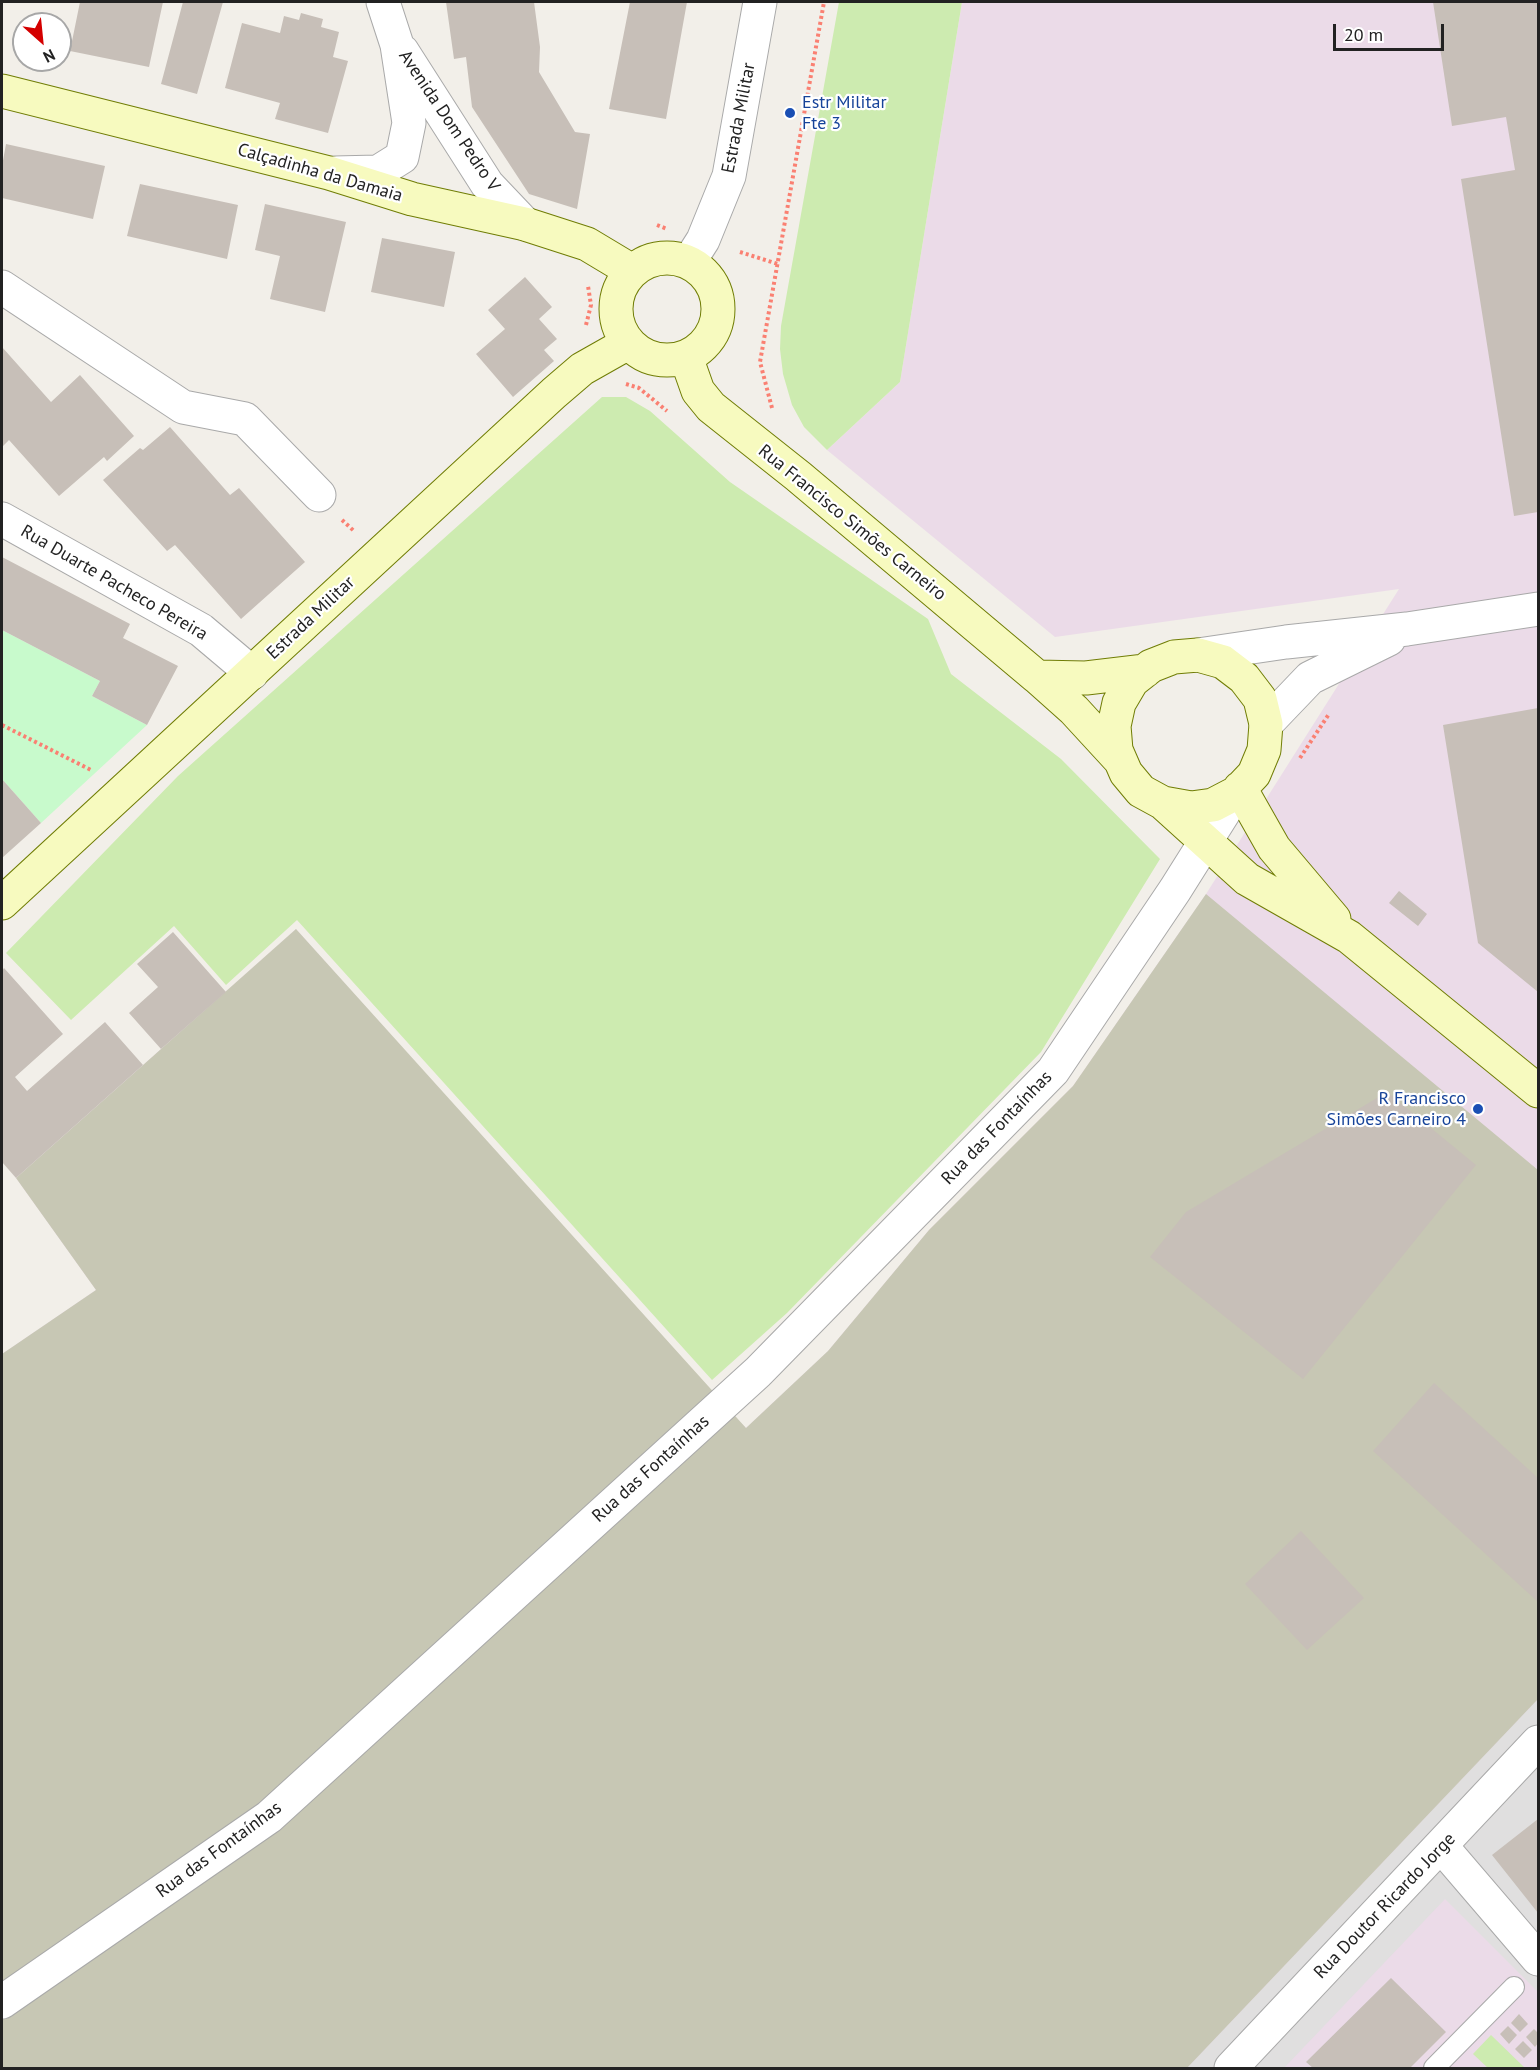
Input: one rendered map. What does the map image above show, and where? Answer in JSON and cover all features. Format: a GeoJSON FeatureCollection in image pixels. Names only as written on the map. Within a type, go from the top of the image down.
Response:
{"type":"FeatureCollection","features":[{"type":"Feature","properties":{"kind":"street","name":"Avenida Dom Pedro V"},"geometry":{"type":"LineString","coordinates":[[329,173],[378,172],[402,157],[409,123],[398,45],[383,2]]}},
{"type":"Feature","properties":{"kind":"street","name":"Estrada Militar"},"geometry":{"type":"LineString","coordinates":[[689,262],[703,240],[729,176],[760,2]]}},
{"type":"Feature","properties":{"kind":"street","name":"Avenida Dom Pedro V"},"geometry":{"type":"LineString","coordinates":[[398,45],[487,184],[525,224]]}},
{"type":"Feature","properties":{"kind":"street","name":"Calçadinha da Damaia"},"geometry":{"type":"LineString","coordinates":[[2,90],[329,173],[412,199],[525,224],[587,244],[632,271]]}},
{"type":"Feature","properties":{"kind":"street"},"geometry":{"type":"LineString","coordinates":[[659,258],[674,258],[689,262],[711,282],[718,311],[709,338],[686,357],[674,360],[655,359],[637,351],[628,343],[620,330],[615,314],[616,298],[622,283],[632,271],[659,258]]}},
{"type":"Feature","properties":{"kind":"street"},"geometry":{"type":"LineString","coordinates":[[2,287],[183,407],[244,419],[319,495]]}},
{"type":"Feature","properties":{"kind":"street","name":"Estrada Militar"},"geometry":{"type":"LineString","coordinates":[[2,903],[575,375],[628,343]]}},
{"type":"Feature","properties":{"kind":"street","name":"Rua Francisco Simões Carneiro"},"geometry":{"type":"LineString","coordinates":[[686,357],[698,391],[711,408],[766,432],[798,476],[1037,677],[1074,710],[1120,760]]}},
{"type":"Feature","properties":{"kind":"street","name":"Rua Duarte Pacheco Pereira"},"geometry":{"type":"LineString","coordinates":[[2,519],[201,630],[252,673]]}},
{"type":"Feature","properties":{"kind":"street"},"geometry":{"type":"LineString","coordinates":[[1539,609],[1407,629],[1286,642],[1198,656],[1173,657],[1145,671],[1132,681],[1119,702],[1114,726],[1116,750],[1120,760],[1126,773],[1142,791],[1163,803],[1247,879],[1349,937],[1539,1092]]}},
{"type":"Feature","properties":{"kind":"street"},"geometry":{"type":"LineString","coordinates":[[1266,724],[1310,678],[1407,629]]}},
{"type":"Feature","properties":{"kind":"street"},"geometry":{"type":"LineString","coordinates":[[1163,803],[1191,808],[1213,805],[1238,790],[1254,774],[1264,750],[1266,724],[1260,699],[1244,678],[1223,662],[1198,656]]}},
{"type":"Feature","properties":{"kind":"street"},"geometry":{"type":"LineString","coordinates":[[1037,677],[1086,678],[1145,671]]}},
{"type":"Feature","properties":{"kind":"street"},"geometry":{"type":"LineString","coordinates":[[1238,790],[1274,848],[1349,937]]}},
{"type":"Feature","properties":{"kind":"street","name":"Rua das Fontaínhas"},"geometry":{"type":"LineString","coordinates":[[2,2001],[269,1817],[758,1372],[1053,1071],[1238,790]]}},
{"type":"Feature","properties":{"kind":"street","name":"Rua Doutor Ricardo Jorge"},"geometry":{"type":"LineString","coordinates":[[1239,2066],[1539,1742]]}},
{"type":"Feature","properties":{"kind":"street"},"geometry":{"type":"LineString","coordinates":[[1442,1847],[1539,1959]]}},
{"type":"Feature","properties":{"kind":"lane"},"geometry":{"type":"LineString","coordinates":[[1434,2068],[1514,1987]]}},
{"type":"Feature","properties":{"kind":"path"},"geometry":{"type":"LineString","coordinates":[[766,432],[760,362],[824,2]]}},
{"type":"Feature","properties":{"kind":"path"},"geometry":{"type":"LineString","coordinates":[[740,252],[778,264]]}},
{"type":"Feature","properties":{"kind":"path"},"geometry":{"type":"LineString","coordinates":[[584,278],[590,293],[591,306],[584,328]]}},
{"type":"Feature","properties":{"kind":"path"},"geometry":{"type":"LineString","coordinates":[[623,383],[639,388],[675,419]]}},
{"type":"Feature","properties":{"kind":"path"},"geometry":{"type":"LineString","coordinates":[[319,495],[378,556]]}},
{"type":"Feature","properties":{"kind":"path"},"geometry":{"type":"LineString","coordinates":[[2,725],[128,789]]}},
{"type":"Feature","properties":{"kind":"shaded area"},"geometry":{"type":"Polygon","coordinates":[[[962,2],[1538,2],[1538,1699],[1187,2068],[2,2068],[2,1354],[96,1290],[16,1178],[296,929],[700,1380],[746,1428],[828,1351],[929,1230],[1073,1086],[1206,894],[1399,589],[1055,637],[827,450],[900,382],[962,2]]]}},
{"type":"Feature","properties":{"kind":"shaded area"},"geometry":{"type":"Polygon","coordinates":[[[1206,894],[1538,1170],[1538,1699],[1187,2068],[2,2068],[2,1354],[96,1290],[16,1178],[296,929],[746,1428],[828,1351],[929,1230],[1073,1086],[1206,894]]]}},
{"type":"Feature","properties":{"kind":"shaded area"},"geometry":{"type":"Polygon","coordinates":[[[1538,1635],[1538,2068],[1108,2068],[1538,1635]]]}},
{"type":"Feature","properties":{"kind":"shaded area"},"geometry":{"type":"Polygon","coordinates":[[[1445,1899],[1538,1992],[1538,2068],[1284,2068],[1445,1899]]]}},
{"type":"Feature","properties":{"kind":"green space"},"geometry":{"type":"Polygon","coordinates":[[[839,2],[962,2],[900,382],[827,450],[804,427],[792,405],[783,374],[780,349],[781,326],[839,2]]]}},
{"type":"Feature","properties":{"kind":"green space"},"geometry":{"type":"Polygon","coordinates":[[[602,397],[626,397],[650,411],[730,482],[928,619],[951,674],[1061,759],[1160,859],[1041,1052],[787,1313],[712,1380],[297,920],[226,985],[174,926],[71,1020],[6,953],[178,776],[602,397]]]}},
{"type":"Feature","properties":{"kind":"green space"},"geometry":{"type":"Polygon","coordinates":[[[2,630],[100,681],[92,696],[147,725],[41,823],[2,779],[2,630]]]}},
{"type":"Feature","properties":{"kind":"green space"},"geometry":{"type":"Polygon","coordinates":[[[1491,2035],[1525,2068],[1488,2068],[1473,2054],[1491,2035]]]}},
{"type":"Feature","properties":{"kind":"building"},"geometry":{"type":"Polygon","coordinates":[[[80,2],[163,2],[149,67],[72,51],[80,2]]]}},
{"type":"Feature","properties":{"kind":"building"},"geometry":{"type":"Polygon","coordinates":[[[183,2],[223,2],[197,94],[161,84],[183,2]]]}},
{"type":"Feature","properties":{"kind":"building"},"geometry":{"type":"Polygon","coordinates":[[[446,2],[534,2],[540,47],[539,72],[575,132],[590,134],[577,209],[529,194],[472,107],[466,57],[454,59],[446,2]]]}},
{"type":"Feature","properties":{"kind":"building"},"geometry":{"type":"Polygon","coordinates":[[[630,2],[687,2],[666,119],[609,109],[630,2]]]}},
{"type":"Feature","properties":{"kind":"building"},"geometry":{"type":"Polygon","coordinates":[[[1433,2],[1538,2],[1538,512],[1514,516],[1461,179],[1515,170],[1506,117],[1452,126],[1433,2]]]}},
{"type":"Feature","properties":{"kind":"building"},"geometry":{"type":"Polygon","coordinates":[[[301,13],[323,19],[321,27],[339,32],[333,57],[348,61],[328,133],[275,119],[280,103],[225,88],[242,23],[280,33],[284,16],[299,20],[301,13]]]}},
{"type":"Feature","properties":{"kind":"building"},"geometry":{"type":"Polygon","coordinates":[[[6,144],[105,166],[93,219],[2,198],[2,166],[6,144]]]}},
{"type":"Feature","properties":{"kind":"building"},"geometry":{"type":"Polygon","coordinates":[[[140,184],[238,205],[227,259],[127,236],[140,184]]]}},
{"type":"Feature","properties":{"kind":"building"},"geometry":{"type":"Polygon","coordinates":[[[265,204],[346,222],[325,312],[270,299],[280,256],[255,250],[265,204]]]}},
{"type":"Feature","properties":{"kind":"building"},"geometry":{"type":"Polygon","coordinates":[[[382,238],[455,252],[444,307],[371,292],[382,238]]]}},
{"type":"Feature","properties":{"kind":"building"},"geometry":{"type":"Polygon","coordinates":[[[525,277],[552,307],[539,319],[557,339],[544,350],[554,361],[513,397],[476,354],[505,329],[488,310],[525,277]]]}},
{"type":"Feature","properties":{"kind":"building"},"geometry":{"type":"Polygon","coordinates":[[[2,347],[51,402],[80,375],[134,436],[107,461],[104,457],[59,496],[9,440],[2,447],[2,347]]]}},
{"type":"Feature","properties":{"kind":"building"},"geometry":{"type":"Polygon","coordinates":[[[170,427],[230,495],[239,488],[305,562],[241,619],[175,545],[167,551],[103,480],[140,448],[143,450],[170,427]]]}},
{"type":"Feature","properties":{"kind":"building"},"geometry":{"type":"Polygon","coordinates":[[[2,557],[130,624],[123,638],[178,666],[147,725],[92,696],[100,681],[2,630],[2,557]]]}},
{"type":"Feature","properties":{"kind":"building"},"geometry":{"type":"Polygon","coordinates":[[[1538,708],[1538,992],[1478,943],[1443,725],[1538,708]]]}},
{"type":"Feature","properties":{"kind":"building"},"geometry":{"type":"Polygon","coordinates":[[[2,779],[41,823],[2,858],[2,779]]]}},
{"type":"Feature","properties":{"kind":"building"},"geometry":{"type":"Polygon","coordinates":[[[1399,891],[1427,914],[1418,926],[1389,903],[1399,891]]]}},
{"type":"Feature","properties":{"kind":"building"},"geometry":{"type":"Polygon","coordinates":[[[173,932],[226,992],[161,1049],[129,1013],[158,987],[137,964],[173,932]]]}},
{"type":"Feature","properties":{"kind":"building"},"geometry":{"type":"Polygon","coordinates":[[[4,968],[63,1034],[15,1077],[27,1091],[105,1022],[143,1065],[16,1178],[2,1162],[2,971],[4,968]]]}},
{"type":"Feature","properties":{"kind":"building"},"geometry":{"type":"Polygon","coordinates":[[[1387,1092],[1476,1165],[1303,1379],[1150,1257],[1186,1212],[1387,1092]]]}},
{"type":"Feature","properties":{"kind":"building"},"geometry":{"type":"Polygon","coordinates":[[[1434,1383],[1538,1478],[1538,1602],[1373,1451],[1434,1383]]]}},
{"type":"Feature","properties":{"kind":"building"},"geometry":{"type":"Polygon","coordinates":[[[1301,1531],[1364,1598],[1307,1650],[1245,1584],[1301,1531]]]}},
{"type":"Feature","properties":{"kind":"building"},"geometry":{"type":"Polygon","coordinates":[[[1538,1819],[1538,1913],[1492,1855],[1538,1819]]]}},
{"type":"Feature","properties":{"kind":"building"},"geometry":{"type":"Polygon","coordinates":[[[1391,1978],[1446,2032],[1410,2068],[1313,2068],[1306,2062],[1391,1978]]]}},
{"type":"Feature","properties":{"kind":"building"},"geometry":{"type":"Polygon","coordinates":[[[1519,2014],[1528,2024],[1520,2032],[1511,2023],[1519,2014]]]}},
{"type":"Feature","properties":{"kind":"building"},"geometry":{"type":"Polygon","coordinates":[[[1508,2026],[1517,2035],[1509,2044],[1500,2034],[1508,2026]]]}},
{"type":"Feature","properties":{"kind":"building"},"geometry":{"type":"Polygon","coordinates":[[[1534,2029],[1538,2033],[1538,2043],[1535,2047],[1526,2037],[1534,2029]]]}},
{"type":"Feature","properties":{"kind":"building"},"geometry":{"type":"Polygon","coordinates":[[[1523,2041],[1532,2050],[1524,2058],[1515,2049],[1523,2041]]]}},
{"type":"Feature","properties":{"kind":"place","name":"Estr Militar Fte 3"},"geometry":{"type":"Point","coordinates":[790,113]}},
{"type":"Feature","properties":{"kind":"place","name":"R Francisco Simões Carneiro 4"},"geometry":{"type":"Point","coordinates":[1478,1109]}}]}
